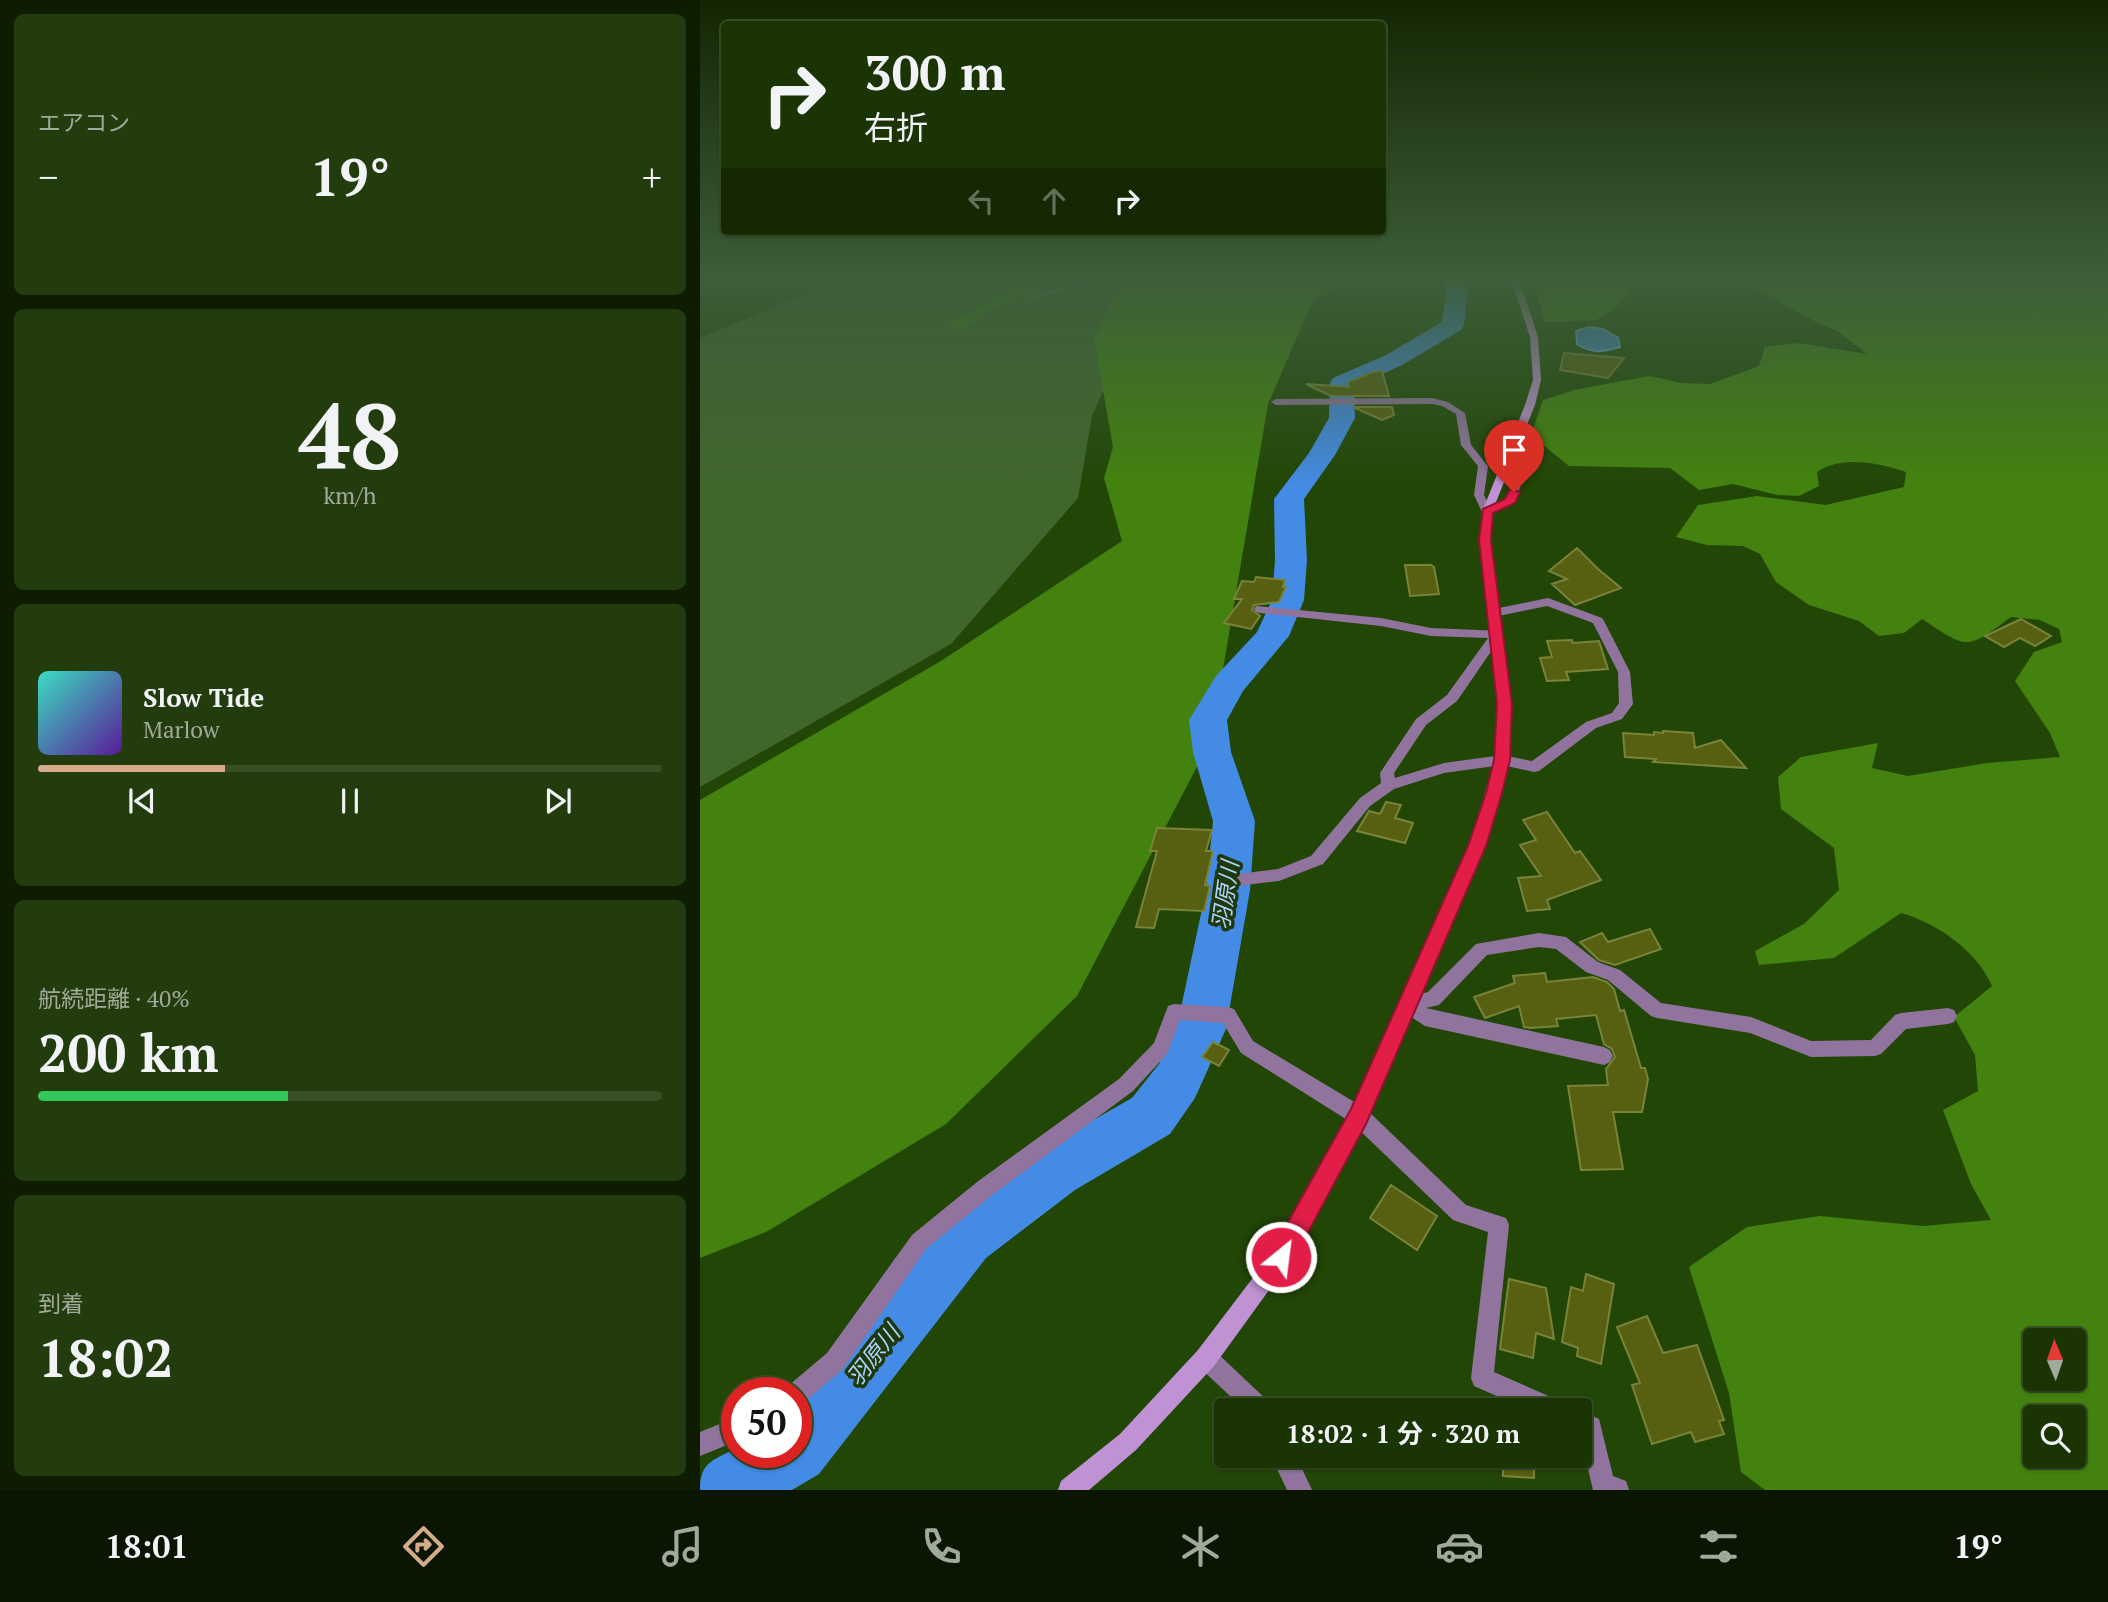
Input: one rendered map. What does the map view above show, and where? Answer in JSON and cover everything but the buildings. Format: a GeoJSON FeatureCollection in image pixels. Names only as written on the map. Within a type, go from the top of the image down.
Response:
{"type":"FeatureCollection","features":[{"type":"Feature","properties":{"kind":"main road"},"geometry":{"type":"LineString","coordinates":[[1070,1490],[1128,1442],[1206,1358],[1281,1257],[1359,1116],[1477,846],[1502,760],[1505,704],[1485,540],[1487,512],[1530,405],[1537,380],[1535,349]]}},
{"type":"Feature","properties":{"kind":"street"},"geometry":{"type":"LineString","coordinates":[[1276,402],[1432,401],[1445,404],[1460,413],[1466,445],[1483,466],[1479,495],[1487,512],[1510,501],[1533,441]]}},
{"type":"Feature","properties":{"kind":"street"},"geometry":{"type":"LineString","coordinates":[[1236,880],[1279,875],[1317,860],[1365,802],[1389,785],[1444,768],[1502,760],[1534,767],[1591,725],[1617,716],[1626,704],[1625,673],[1598,621],[1548,602],[1494,613]]}},
{"type":"Feature","properties":{"kind":"street"},"geometry":{"type":"LineString","coordinates":[[1260,609],[1381,622],[1431,632],[1497,635]]}},
{"type":"Feature","properties":{"kind":"street"},"geometry":{"type":"LineString","coordinates":[[1389,785],[1387,773],[1421,722],[1452,698],[1497,635]]}},
{"type":"Feature","properties":{"kind":"street"},"geometry":{"type":"LineString","coordinates":[[1408,1005],[1433,999],[1482,949],[1539,940],[1560,942],[1592,967],[1614,975],[1657,1010],[1752,1025],[1811,1048],[1875,1048],[1901,1021],[1948,1016]]}},
{"type":"Feature","properties":{"kind":"street"},"geometry":{"type":"LineString","coordinates":[[1408,1005],[1425,1018],[1604,1056]]}},
{"type":"Feature","properties":{"kind":"street"},"geometry":{"type":"LineString","coordinates":[[812,1380],[835,1361],[919,1242],[984,1189],[1126,1085],[1161,1048],[1174,1012],[1228,1015],[1247,1046],[1359,1116],[1460,1213],[1499,1225],[1482,1378],[1527,1398]]}},
{"type":"Feature","properties":{"kind":"street"},"geometry":{"type":"LineString","coordinates":[[1206,1358],[1248,1398]]}},
{"type":"Feature","properties":{"kind":"street"},"geometry":{"type":"LineString","coordinates":[[1592,1432],[1603,1484],[1617,1490]]}},
{"type":"Feature","properties":{"kind":"street"},"geometry":{"type":"LineString","coordinates":[[700,1444],[721,1435]]}},
{"type":"Feature","properties":{"kind":"street"},"geometry":{"type":"LineString","coordinates":[[1289,1468],[1300,1490]]}},
{"type":"Feature","properties":{"kind":"green space"},"geometry":{"type":"Polygon","coordinates":[[[700,349],[1122,349],[1092,416],[1078,498],[951,644],[700,787],[700,349]]]}},
{"type":"Feature","properties":{"kind":"green space"},"geometry":{"type":"Polygon","coordinates":[[[1096,349],[1292,349],[1268,404],[1211,740],[1077,996],[946,1124],[766,1232],[700,1258],[700,800],[941,661],[1122,541],[1104,478],[1113,447],[1096,349]]]}},
{"type":"Feature","properties":{"kind":"green space"},"geometry":{"type":"Polygon","coordinates":[[[1765,349],[1833,349],[1867,354],[1860,349],[2108,349],[2108,1490],[1765,1490],[1741,1472],[1729,1393],[1689,1267],[1747,1227],[1820,1216],[1923,1226],[1991,1220],[1971,1184],[1943,1110],[1978,1091],[1975,1055],[1954,1017],[1992,986],[1977,961],[1942,931],[1901,913],[1834,958],[1759,965],[1755,951],[1804,924],[1839,890],[1834,848],[1781,809],[1778,777],[1801,757],[1878,743],[1872,768],[1908,776],[1987,763],[2060,757],[2050,733],[2015,681],[2034,652],[2062,642],[2059,629],[2040,620],[2011,617],[1985,636],[1967,642],[1949,636],[1922,619],[1904,633],[1879,636],[1859,621],[1809,605],[1776,582],[1760,554],[1743,546],[1707,545],[1676,537],[1698,505],[1757,496],[1826,505],[1904,487],[1906,472],[1873,464],[1849,462],[1817,472],[1819,486],[1799,496],[1777,495],[1733,484],[1699,490],[1670,468],[1569,466],[1531,435],[1543,400],[1574,390],[1649,376],[1682,383],[1710,384],[1759,366],[1765,349]]]}},
{"type":"Feature","properties":{"kind":"water"},"geometry":{"type":"Polygon","coordinates":[[[1587,349],[1614,349],[1598,351],[1587,349]]]}},
{"type":"Feature","properties":{"kind":"waterway","name":"羽原川"},"geometry":{"type":"LineString","coordinates":[[812,1431],[966,1238],[1056,1171],[1151,1116],[1177,1081],[1201,1029],[1228,890],[1234,821],[1212,752],[1208,720],[1229,684],[1272,636],[1288,600],[1291,560],[1289,499],[1321,455],[1342,418],[1342,383],[1413,349]]}},
{"type":"Feature","properties":{"kind":"waterway","name":"羽原川"},"geometry":{"type":"LineString","coordinates":[[728,1490],[766,1468]]}},
{"type":"Feature","properties":{"kind":"route"},"geometry":{"type":"LineString","coordinates":[[1281,1257],[1359,1116],[1477,846],[1494,793],[1502,760],[1505,704],[1485,540],[1487,512],[1510,501],[1514,492]]}}]}
